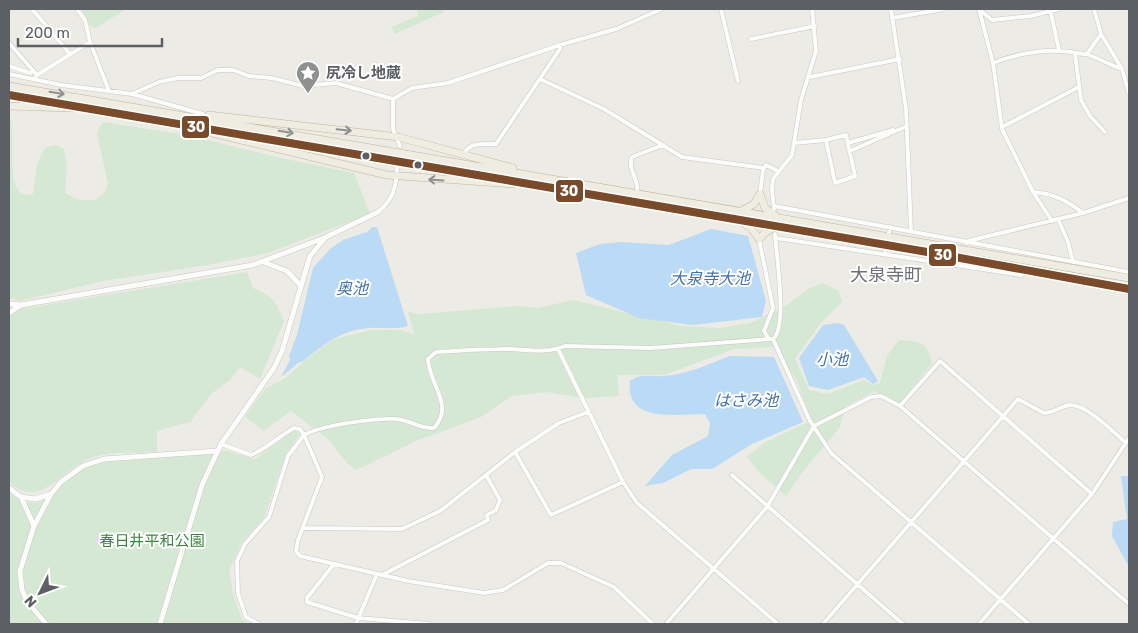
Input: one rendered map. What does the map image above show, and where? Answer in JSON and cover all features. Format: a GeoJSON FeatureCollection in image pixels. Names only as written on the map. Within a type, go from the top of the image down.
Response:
{"type":"FeatureCollection","features":[{"type":"Feature","properties":{"kind":"highway"},"geometry":{"type":"LineString","coordinates":[[9,86],[1129,278]]}},
{"type":"Feature","properties":{"kind":"highway"},"geometry":{"type":"LineString","coordinates":[[9,95],[84,106],[738,219],[776,233]]}},
{"type":"Feature","properties":{"kind":"highway"},"geometry":{"type":"LineString","coordinates":[[9,106],[74,108],[84,106]]}},
{"type":"Feature","properties":{"kind":"highway"},"geometry":{"type":"LineString","coordinates":[[192,116],[203,114],[398,137],[464,153],[514,168],[521,173]]}},
{"type":"Feature","properties":{"kind":"highway"},"geometry":{"type":"LineString","coordinates":[[191,125],[197,130],[397,176],[510,184],[519,182]]}},
{"type":"Feature","properties":{"kind":"highway"},"geometry":{"type":"LineString","coordinates":[[740,211],[754,204],[760,194]]}},
{"type":"Feature","properties":{"kind":"highway"},"geometry":{"type":"LineString","coordinates":[[760,194],[765,208],[778,217]]}},
{"type":"Feature","properties":{"kind":"highway"},"geometry":{"type":"LineString","coordinates":[[738,219],[751,228],[759,239],[766,232],[886,244],[1129,289]]}},
{"type":"Feature","properties":{"kind":"street"},"geometry":{"type":"LineString","coordinates":[[32,9],[70,54]]}},
{"type":"Feature","properties":{"kind":"street"},"geometry":{"type":"LineString","coordinates":[[77,9],[85,20],[90,42],[109,91]]}},
{"type":"Feature","properties":{"kind":"street"},"geometry":{"type":"LineString","coordinates":[[132,94],[159,82],[178,78],[201,78],[218,70],[233,70],[249,76],[272,78],[303,86],[336,83],[393,99],[412,88],[448,83],[560,45],[616,30],[662,9]]}},
{"type":"Feature","properties":{"kind":"street"},"geometry":{"type":"LineString","coordinates":[[721,9],[738,81]]}},
{"type":"Feature","properties":{"kind":"street"},"geometry":{"type":"LineString","coordinates":[[812,9],[816,52],[810,77],[801,100],[792,155],[773,179],[774,208],[911,230],[966,243],[1129,272]]}},
{"type":"Feature","properties":{"kind":"street"},"geometry":{"type":"LineString","coordinates":[[891,9],[900,60],[907,126],[911,230]]}},
{"type":"Feature","properties":{"kind":"street"},"geometry":{"type":"LineString","coordinates":[[892,18],[944,9]]}},
{"type":"Feature","properties":{"kind":"street"},"geometry":{"type":"LineString","coordinates":[[979,10],[992,20],[1059,9]]}},
{"type":"Feature","properties":{"kind":"street"},"geometry":{"type":"LineString","coordinates":[[1094,9],[1101,34],[1122,70],[1129,94]]}},
{"type":"Feature","properties":{"kind":"street"},"geometry":{"type":"LineString","coordinates":[[979,10],[993,63],[1002,127],[1033,192],[1052,221]]}},
{"type":"Feature","properties":{"kind":"street"},"geometry":{"type":"LineString","coordinates":[[1050,10],[1059,50]]}},
{"type":"Feature","properties":{"kind":"street"},"geometry":{"type":"LineString","coordinates":[[751,39],[815,26]]}},
{"type":"Feature","properties":{"kind":"street"},"geometry":{"type":"LineString","coordinates":[[1087,54],[1101,34]]}},
{"type":"Feature","properties":{"kind":"street"},"geometry":{"type":"LineString","coordinates":[[35,80],[37,75],[90,42]]}},
{"type":"Feature","properties":{"kind":"street"},"geometry":{"type":"LineString","coordinates":[[9,43],[37,75]]}},
{"type":"Feature","properties":{"kind":"street"},"geometry":{"type":"LineString","coordinates":[[464,153],[468,146],[496,144],[560,49],[560,45]]}},
{"type":"Feature","properties":{"kind":"street"},"geometry":{"type":"LineString","coordinates":[[993,63],[1009,56],[1059,50],[1075,54],[1087,54],[1114,68],[1122,70]]}},
{"type":"Feature","properties":{"kind":"street"},"geometry":{"type":"LineString","coordinates":[[1075,54],[1081,100],[1088,113],[1105,132]]}},
{"type":"Feature","properties":{"kind":"street"},"geometry":{"type":"LineString","coordinates":[[810,77],[900,60]]}},
{"type":"Feature","properties":{"kind":"street"},"geometry":{"type":"LineString","coordinates":[[9,66],[30,72],[33,70]]}},
{"type":"Feature","properties":{"kind":"street"},"geometry":{"type":"LineString","coordinates":[[9,74],[35,80],[132,94],[203,114]]}},
{"type":"Feature","properties":{"kind":"street"},"geometry":{"type":"LineString","coordinates":[[540,78],[604,109],[682,157],[764,168],[766,165],[772,166],[778,171]]}},
{"type":"Feature","properties":{"kind":"street"},"geometry":{"type":"LineString","coordinates":[[1002,127],[1078,87]]}},
{"type":"Feature","properties":{"kind":"street"},"geometry":{"type":"LineString","coordinates":[[393,99],[393,129],[398,137],[400,146]]}},
{"type":"Feature","properties":{"kind":"street"},"geometry":{"type":"LineString","coordinates":[[848,143],[907,126]]}},
{"type":"Feature","properties":{"kind":"street"},"geometry":{"type":"LineString","coordinates":[[850,151],[907,126]]}},
{"type":"Feature","properties":{"kind":"street"},"geometry":{"type":"LineString","coordinates":[[794,143],[826,140],[846,135],[855,176],[835,183],[826,140]]}},
{"type":"Feature","properties":{"kind":"street"},"geometry":{"type":"LineString","coordinates":[[637,193],[638,183],[630,165],[632,156],[662,145]]}},
{"type":"Feature","properties":{"kind":"street"},"geometry":{"type":"LineString","coordinates":[[9,304],[21,305],[263,262],[326,237],[378,212],[387,205],[394,195],[397,164]]}},
{"type":"Feature","properties":{"kind":"street"},"geometry":{"type":"LineString","coordinates":[[760,194],[764,168]]}},
{"type":"Feature","properties":{"kind":"street"},"geometry":{"type":"LineString","coordinates":[[1033,192],[1050,193],[1066,201],[1082,213]]}},
{"type":"Feature","properties":{"kind":"street"},"geometry":{"type":"LineString","coordinates":[[966,243],[968,240],[1052,221],[1129,198]]}},
{"type":"Feature","properties":{"kind":"street"},"geometry":{"type":"LineString","coordinates":[[1058,219],[1068,242],[1073,262]]}},
{"type":"Feature","properties":{"kind":"street"},"geometry":{"type":"LineString","coordinates":[[885,254],[890,227]]}},
{"type":"Feature","properties":{"kind":"street"},"geometry":{"type":"LineString","coordinates":[[259,624],[246,617],[237,585],[237,561],[245,544],[269,517],[288,456],[304,435],[314,429],[329,426],[395,419],[424,428],[434,428],[441,420],[444,412],[429,369],[428,359],[436,352],[499,348],[534,351],[558,349],[565,346],[651,348],[703,346],[771,339],[778,333],[781,307],[776,233],[885,254],[1021,275],[1030,271]]}},
{"type":"Feature","properties":{"kind":"street"},"geometry":{"type":"LineString","coordinates":[[160,624],[197,499],[217,451],[274,368],[282,352],[310,256],[326,237]]}},
{"type":"Feature","properties":{"kind":"street"},"geometry":{"type":"LineString","coordinates":[[759,239],[773,308],[764,331],[771,339],[814,426],[832,453],[1029,624]]}},
{"type":"Feature","properties":{"kind":"street"},"geometry":{"type":"LineString","coordinates":[[263,262],[287,270],[302,286]]}},
{"type":"Feature","properties":{"kind":"street"},"geometry":{"type":"LineString","coordinates":[[9,313],[21,305]]}},
{"type":"Feature","properties":{"kind":"street"},"geometry":{"type":"LineString","coordinates":[[558,349],[588,412],[637,503],[778,624]]}},
{"type":"Feature","properties":{"kind":"street"},"geometry":{"type":"LineString","coordinates":[[900,406],[940,361],[1092,494]]}},
{"type":"Feature","properties":{"kind":"street"},"geometry":{"type":"LineString","coordinates":[[666,624],[767,506],[814,426],[871,397],[881,396],[900,406],[1129,604]]}},
{"type":"Feature","properties":{"kind":"street"},"geometry":{"type":"LineString","coordinates":[[823,624],[1018,399],[1044,413],[1070,405],[1094,415],[1126,443]]}},
{"type":"Feature","properties":{"kind":"street"},"geometry":{"type":"LineString","coordinates":[[304,528],[402,529],[440,511],[515,452],[559,424],[588,412]]}},
{"type":"Feature","properties":{"kind":"street"},"geometry":{"type":"LineString","coordinates":[[221,444],[252,455],[265,450],[282,434],[294,428],[300,429],[322,476],[296,546],[296,551],[300,556],[380,575],[494,593],[554,561],[614,586],[653,624]]}},
{"type":"Feature","properties":{"kind":"street"},"geometry":{"type":"LineString","coordinates":[[979,624],[1092,494],[1129,438]]}},
{"type":"Feature","properties":{"kind":"street"},"geometry":{"type":"LineString","coordinates":[[46,624],[27,602],[20,581],[21,563],[34,526],[51,494],[76,470],[104,459],[217,451]]}},
{"type":"Feature","properties":{"kind":"street"},"geometry":{"type":"LineString","coordinates":[[515,452],[551,515],[624,482]]}},
{"type":"Feature","properties":{"kind":"street"},"geometry":{"type":"LineString","coordinates":[[356,624],[380,575],[488,520],[487,515],[496,510],[500,500],[486,475]]}},
{"type":"Feature","properties":{"kind":"street"},"geometry":{"type":"LineString","coordinates":[[732,475],[903,624]]}},
{"type":"Feature","properties":{"kind":"street"},"geometry":{"type":"LineString","coordinates":[[9,488],[21,497],[34,526]]}},
{"type":"Feature","properties":{"kind":"street"},"geometry":{"type":"LineString","coordinates":[[21,497],[36,499],[51,494]]}},
{"type":"Feature","properties":{"kind":"street"},"geometry":{"type":"LineString","coordinates":[[334,564],[307,598],[307,602],[358,618],[429,624]]}},
{"type":"Feature","properties":{"kind":"green space"},"geometry":{"type":"Polygon","coordinates":[[[81,9],[126,9],[96,28],[92,27],[81,9]]]}},
{"type":"Feature","properties":{"kind":"green space"},"geometry":{"type":"Polygon","coordinates":[[[423,9],[443,9],[444,12],[394,34],[392,27],[418,16],[417,11],[423,9]]]}},
{"type":"Feature","properties":{"kind":"green space"},"geometry":{"type":"Polygon","coordinates":[[[9,115],[12,124],[12,165],[14,178],[17,188],[23,194],[33,194],[37,164],[45,148],[56,145],[64,149],[67,166],[65,193],[84,200],[96,199],[101,196],[108,184],[97,133],[103,122],[187,135],[281,158],[354,173],[370,214],[268,253],[208,265],[103,281],[20,301],[9,298],[9,115]]]}},
{"type":"Feature","properties":{"kind":"green space"},"geometry":{"type":"Polygon","coordinates":[[[247,272],[253,288],[273,300],[284,321],[260,379],[240,367],[230,380],[211,394],[190,422],[157,431],[157,452],[115,453],[91,458],[41,490],[31,492],[20,490],[9,482],[9,316],[21,309],[247,272]]]}},
{"type":"Feature","properties":{"kind":"green space"},"geometry":{"type":"Polygon","coordinates":[[[822,283],[838,290],[842,302],[821,323],[795,359],[809,390],[828,394],[864,380],[873,385],[880,383],[887,356],[899,340],[922,344],[928,351],[932,363],[899,404],[875,391],[845,406],[840,427],[804,470],[786,496],[760,473],[747,457],[764,443],[812,420],[796,379],[773,347],[734,349],[664,375],[617,375],[619,396],[582,398],[547,392],[512,396],[481,417],[416,441],[356,470],[348,464],[328,439],[291,411],[263,431],[245,416],[265,389],[286,378],[304,361],[334,339],[371,330],[400,330],[414,334],[408,312],[420,314],[518,306],[538,308],[573,300],[681,326],[720,328],[750,323],[786,306],[808,289],[822,283]]]}},
{"type":"Feature","properties":{"kind":"green space","name":"春日井平和公園"},"geometry":{"type":"Polygon","coordinates":[[[295,430],[300,434],[286,454],[264,518],[242,542],[229,570],[233,594],[242,620],[250,624],[9,624],[9,493],[22,501],[33,503],[42,501],[86,468],[107,462],[220,453],[224,450],[255,459],[295,430]]]}},
{"type":"Feature","properties":{"kind":"water","name":"奥池"},"geometry":{"type":"Polygon","coordinates":[[[372,227],[377,227],[408,326],[369,328],[341,335],[298,363],[281,377],[290,360],[289,356],[297,335],[313,268],[330,249],[343,240],[367,232],[372,227]]]}},
{"type":"Feature","properties":{"kind":"water","name":"大泉寺大池"},"geometry":{"type":"Polygon","coordinates":[[[711,229],[748,236],[766,301],[762,317],[693,325],[639,318],[586,295],[576,253],[600,244],[621,242],[669,245],[711,229]]]}},
{"type":"Feature","properties":{"kind":"water","name":"小池"},"geometry":{"type":"Polygon","coordinates":[[[838,323],[844,325],[878,381],[873,384],[864,377],[828,390],[809,386],[799,358],[823,325],[838,323]]]}},
{"type":"Feature","properties":{"kind":"water","name":"はさみ池"},"geometry":{"type":"Polygon","coordinates":[[[730,356],[774,357],[803,422],[752,444],[712,469],[691,469],[663,483],[645,486],[672,455],[708,436],[710,423],[705,414],[667,415],[655,414],[644,410],[636,404],[631,395],[630,381],[642,376],[680,374],[730,356]]]}},
{"type":"Feature","properties":{"kind":"water"},"geometry":{"type":"Polygon","coordinates":[[[1121,476],[1129,476],[1129,567],[1112,536],[1113,522],[1127,519],[1121,476]]]}},
{"type":"Feature","properties":{"kind":"transit line","name":"30"},"geometry":{"type":"LineString","coordinates":[[9,95],[933,253],[1129,289]]}},
{"type":"Feature","properties":{"kind":"place","name":"尻冷し地蔵"},"geometry":{"type":"Point","coordinates":[308,94]}},
{"type":"Feature","properties":{"kind":"district","name":"大泉寺町"},"geometry":{"type":"Point","coordinates":[886,275]}}]}
